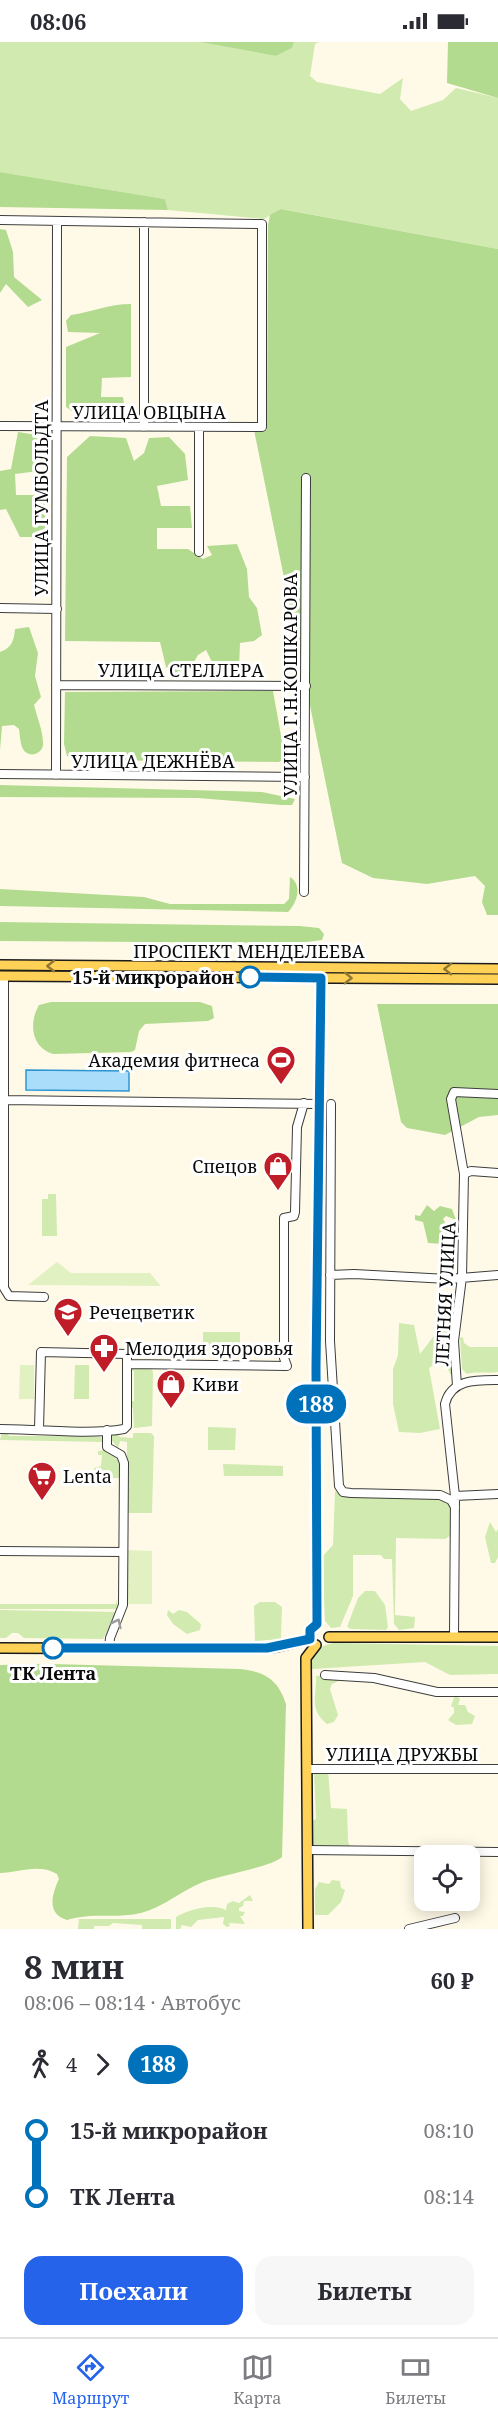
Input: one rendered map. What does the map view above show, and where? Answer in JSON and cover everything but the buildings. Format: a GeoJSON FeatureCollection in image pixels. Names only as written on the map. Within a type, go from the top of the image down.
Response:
{"type":"FeatureCollection","features":[{"type":"Feature","properties":{"kind":"main road","name":"ПРОСПЕКТ МЕНДЕЛЕЕВА"},"geometry":{"type":"LineString","coordinates":[[0,965],[498,969]]}},
{"type":"Feature","properties":{"kind":"main road","name":"ПРОСПЕКТ МЕНДЕЛЕЕВА"},"geometry":{"type":"LineString","coordinates":[[2,976],[498,980]]}},
{"type":"Feature","properties":{"kind":"main road"},"geometry":{"type":"LineString","coordinates":[[308,1929],[306,1658],[313,1642],[310,1630],[317,1624],[321,978]]}},
{"type":"Feature","properties":{"kind":"main road"},"geometry":{"type":"LineString","coordinates":[[0,1647],[267,1648],[313,1642],[325,1643],[329,1637],[327,1627],[317,1624]]}},
{"type":"Feature","properties":{"kind":"main road"},"geometry":{"type":"LineString","coordinates":[[329,1637],[498,1637]]}},
{"type":"Feature","properties":{"kind":"street"},"geometry":{"type":"LineString","coordinates":[[0,220],[144,222],[144,427]]}},
{"type":"Feature","properties":{"kind":"street","name":"УЛИЦА ГУМБОЛЬДТА"},"geometry":{"type":"LineString","coordinates":[[56,775],[57,221]]}},
{"type":"Feature","properties":{"kind":"street","name":"УЛИЦА ОВЦЫНА"},"geometry":{"type":"LineString","coordinates":[[0,426],[262,427],[262,224],[144,222]]}},
{"type":"Feature","properties":{"kind":"street"},"geometry":{"type":"LineString","coordinates":[[199,427],[199,552]]}},
{"type":"Feature","properties":{"kind":"street","name":"УЛИЦА Г.Н.КОШКАРОВА"},"geometry":{"type":"LineString","coordinates":[[304,892],[306,477]]}},
{"type":"Feature","properties":{"kind":"street"},"geometry":{"type":"LineString","coordinates":[[0,608],[57,609]]}},
{"type":"Feature","properties":{"kind":"street","name":"УЛИЦА СТЕЛЛЕРА"},"geometry":{"type":"LineString","coordinates":[[56,685],[306,686]]}},
{"type":"Feature","properties":{"kind":"street","name":"УЛИЦА ДЕЖНЁВА"},"geometry":{"type":"LineString","coordinates":[[0,774],[305,777]]}},
{"type":"Feature","properties":{"kind":"street"},"geometry":{"type":"LineString","coordinates":[[2,976],[5,1100],[4,1288],[9,1296],[44,1297]]}},
{"type":"Feature","properties":{"kind":"street","name":"ЛЕТНЯЯ УЛИЦА"},"geometry":{"type":"LineString","coordinates":[[454,1637],[455,1496],[445,1413],[447,1396],[457,1386],[454,1341],[462,1277],[464,1174],[451,1099],[454,1092],[498,1094]]}},
{"type":"Feature","properties":{"kind":"street"},"geometry":{"type":"LineString","coordinates":[[5,1100],[319,1104]]}},
{"type":"Feature","properties":{"kind":"street"},"geometry":{"type":"LineString","coordinates":[[127,1364],[287,1366],[284,1358],[284,1218],[294,1216],[295,1212],[297,1127],[304,1104]]}},
{"type":"Feature","properties":{"kind":"street"},"geometry":{"type":"LineString","coordinates":[[331,1104],[330,1341],[340,1490],[440,1495],[451,1500],[455,1507]]}},
{"type":"Feature","properties":{"kind":"street"},"geometry":{"type":"LineString","coordinates":[[464,1174],[471,1170],[498,1173]]}},
{"type":"Feature","properties":{"kind":"street"},"geometry":{"type":"LineString","coordinates":[[330,1275],[462,1277],[498,1275]]}},
{"type":"Feature","properties":{"kind":"street"},"geometry":{"type":"LineString","coordinates":[[0,1429],[39,1430],[122,1430],[127,1426],[127,1353],[41,1352],[39,1430]]}},
{"type":"Feature","properties":{"kind":"street"},"geometry":{"type":"LineString","coordinates":[[457,1386],[475,1381],[498,1380]]}},
{"type":"Feature","properties":{"kind":"street"},"geometry":{"type":"LineString","coordinates":[[107,1430],[107,1447],[121,1455],[124,1463],[123,1610],[110,1638],[109,1648]]}},
{"type":"Feature","properties":{"kind":"street"},"geometry":{"type":"LineString","coordinates":[[455,1496],[498,1494]]}},
{"type":"Feature","properties":{"kind":"street"},"geometry":{"type":"LineString","coordinates":[[0,1551],[123,1552]]}},
{"type":"Feature","properties":{"kind":"street"},"geometry":{"type":"LineString","coordinates":[[325,1676],[374,1678],[437,1692],[498,1692]]}},
{"type":"Feature","properties":{"kind":"street","name":"УЛИЦА ДРУЖБЫ"},"geometry":{"type":"LineString","coordinates":[[307,1769],[498,1769]]}},
{"type":"Feature","properties":{"kind":"street"},"geometry":{"type":"LineString","coordinates":[[308,1850],[498,1852]]}},
{"type":"Feature","properties":{"kind":"street"},"geometry":{"type":"LineString","coordinates":[[409,1929],[455,1918]]}},
{"type":"Feature","properties":{"kind":"green space"},"geometry":{"type":"Polygon","coordinates":[[[0,42],[199,42],[276,56],[292,48],[294,42],[319,42],[315,44],[310,76],[317,82],[380,94],[403,78],[400,99],[411,111],[443,100],[456,88],[498,98],[498,249],[282,209],[264,219],[168,210],[165,199],[0,172],[0,42]]]}},
{"type":"Feature","properties":{"kind":"green space"},"geometry":{"type":"Polygon","coordinates":[[[199,42],[294,42],[292,48],[276,56],[199,42]]]}},
{"type":"Feature","properties":{"kind":"green space"},"geometry":{"type":"Polygon","coordinates":[[[448,42],[498,42],[498,98],[447,83],[448,42]]]}},
{"type":"Feature","properties":{"kind":"green space"},"geometry":{"type":"Polygon","coordinates":[[[0,172],[165,199],[168,210],[0,207],[0,172]]]}},
{"type":"Feature","properties":{"kind":"green space"},"geometry":{"type":"Polygon","coordinates":[[[281,209],[498,249],[498,915],[487,915],[482,902],[485,886],[475,876],[427,884],[373,878],[342,863],[254,430],[267,430],[268,225],[270,215],[281,209]]]}},
{"type":"Feature","properties":{"kind":"green space"},"geometry":{"type":"Polygon","coordinates":[[[0,229],[6,230],[13,252],[14,277],[42,300],[28,307],[6,284],[0,293],[0,229]]]}},
{"type":"Feature","properties":{"kind":"green space"},"geometry":{"type":"Polygon","coordinates":[[[131,304],[131,377],[102,378],[101,397],[123,397],[125,411],[72,411],[66,407],[66,347],[100,333],[68,332],[66,321],[71,315],[115,305],[131,304]]]}},
{"type":"Feature","properties":{"kind":"green space"},"geometry":{"type":"Polygon","coordinates":[[[18,432],[37,435],[39,471],[15,474],[16,495],[45,495],[46,533],[35,537],[20,537],[6,509],[0,510],[0,471],[11,469],[18,432]]]}},
{"type":"Feature","properties":{"kind":"green space"},"geometry":{"type":"Polygon","coordinates":[[[90,436],[126,438],[134,461],[144,453],[149,438],[169,437],[185,454],[188,480],[157,486],[161,506],[190,506],[192,528],[157,528],[157,549],[188,549],[203,559],[212,555],[207,546],[237,544],[247,569],[249,597],[257,608],[262,635],[254,641],[240,643],[239,668],[215,668],[206,650],[198,655],[190,669],[173,673],[166,667],[160,642],[65,641],[67,457],[90,436]]]}},
{"type":"Feature","properties":{"kind":"green space"},"geometry":{"type":"Polygon","coordinates":[[[29,627],[38,653],[35,676],[41,697],[34,705],[41,729],[43,747],[35,754],[25,752],[19,729],[14,725],[2,726],[0,750],[0,652],[12,643],[15,629],[29,627]]]}},
{"type":"Feature","properties":{"kind":"green space"},"geometry":{"type":"Polygon","coordinates":[[[273,691],[285,758],[279,762],[74,760],[67,756],[64,744],[65,692],[273,691]]]}},
{"type":"Feature","properties":{"kind":"green space"},"geometry":{"type":"Polygon","coordinates":[[[0,785],[262,792],[295,799],[292,805],[282,805],[198,798],[0,797],[0,785]]]}},
{"type":"Feature","properties":{"kind":"green space"},"geometry":{"type":"Polygon","coordinates":[[[290,877],[294,880],[297,894],[288,912],[0,906],[0,889],[144,897],[170,904],[284,904],[289,899],[290,877]]]}},
{"type":"Feature","properties":{"kind":"green space"},"geometry":{"type":"Polygon","coordinates":[[[0,922],[300,926],[319,928],[324,934],[322,940],[299,943],[0,941],[0,922]]]}},
{"type":"Feature","properties":{"kind":"green space"},"geometry":{"type":"Polygon","coordinates":[[[51,1002],[200,1002],[212,1006],[214,1018],[208,1021],[145,1024],[139,1031],[135,1050],[131,1052],[53,1054],[46,1051],[36,1041],[33,1027],[39,1005],[51,1002]]]}},
{"type":"Feature","properties":{"kind":"green space"},"geometry":{"type":"Polygon","coordinates":[[[377,1004],[498,1004],[498,1115],[479,1117],[445,1135],[407,1128],[401,1122],[377,1004]]]}},
{"type":"Feature","properties":{"kind":"green space"},"geometry":{"type":"Polygon","coordinates":[[[48,1194],[56,1194],[57,1236],[42,1236],[42,1199],[48,1199],[48,1194]]]}},
{"type":"Feature","properties":{"kind":"green space"},"geometry":{"type":"Polygon","coordinates":[[[427,1205],[434,1211],[440,1206],[452,1209],[456,1220],[446,1216],[443,1219],[449,1230],[457,1224],[459,1241],[456,1249],[448,1248],[444,1244],[428,1243],[423,1222],[415,1220],[415,1215],[420,1216],[427,1205]]]}},
{"type":"Feature","properties":{"kind":"green space"},"geometry":{"type":"Polygon","coordinates":[[[57,1262],[71,1273],[150,1273],[161,1286],[28,1285],[57,1262]]]}},
{"type":"Feature","properties":{"kind":"green space"},"geometry":{"type":"Polygon","coordinates":[[[445,1304],[450,1312],[452,1377],[442,1358],[429,1368],[440,1429],[420,1433],[399,1432],[393,1404],[393,1369],[398,1355],[399,1323],[414,1325],[420,1354],[437,1332],[435,1314],[445,1304]]]}},
{"type":"Feature","properties":{"kind":"green space"},"geometry":{"type":"Polygon","coordinates":[[[203,1332],[240,1332],[240,1347],[203,1346],[203,1332]]]}},
{"type":"Feature","properties":{"kind":"green space"},"geometry":{"type":"Polygon","coordinates":[[[463,1337],[464,1343],[470,1347],[498,1347],[498,1372],[467,1374],[462,1369],[460,1338],[463,1337]]]}},
{"type":"Feature","properties":{"kind":"green space"},"geometry":{"type":"Polygon","coordinates":[[[20,1365],[34,1365],[34,1399],[19,1399],[20,1365]]]}},
{"type":"Feature","properties":{"kind":"green space"},"geometry":{"type":"Polygon","coordinates":[[[75,1365],[89,1365],[89,1399],[74,1399],[75,1365]]]}},
{"type":"Feature","properties":{"kind":"green space"},"geometry":{"type":"Polygon","coordinates":[[[131,1368],[151,1368],[153,1372],[152,1426],[134,1428],[133,1408],[129,1405],[129,1401],[134,1401],[134,1371],[129,1370],[131,1368]]]}},
{"type":"Feature","properties":{"kind":"green space"},"geometry":{"type":"Polygon","coordinates":[[[208,1427],[236,1428],[235,1450],[208,1450],[208,1427]]]}},
{"type":"Feature","properties":{"kind":"green space"},"geometry":{"type":"Polygon","coordinates":[[[2,1432],[7,1432],[9,1436],[55,1436],[63,1433],[65,1436],[104,1437],[104,1442],[0,1440],[2,1432]]]}},
{"type":"Feature","properties":{"kind":"green space"},"geometry":{"type":"Polygon","coordinates":[[[117,1433],[120,1437],[133,1438],[133,1433],[151,1433],[154,1436],[152,1513],[127,1513],[127,1442],[120,1441],[118,1448],[109,1437],[117,1433]]]}},
{"type":"Feature","properties":{"kind":"green space"},"geometry":{"type":"Polygon","coordinates":[[[108,1450],[120,1462],[119,1478],[110,1478],[109,1471],[99,1470],[98,1475],[94,1473],[94,1468],[101,1466],[102,1455],[98,1455],[98,1451],[108,1450]]]}},
{"type":"Feature","properties":{"kind":"green space"},"geometry":{"type":"Polygon","coordinates":[[[223,1464],[283,1466],[283,1476],[224,1476],[223,1464]]]}},
{"type":"Feature","properties":{"kind":"green space"},"geometry":{"type":"Polygon","coordinates":[[[335,1491],[341,1495],[430,1497],[442,1499],[451,1505],[453,1534],[445,1539],[396,1538],[395,1615],[415,1617],[414,1628],[399,1630],[394,1624],[392,1559],[384,1559],[381,1555],[353,1555],[353,1596],[340,1627],[331,1628],[325,1621],[322,1557],[333,1545],[335,1491]]]}},
{"type":"Feature","properties":{"kind":"green space"},"geometry":{"type":"Polygon","coordinates":[[[490,1522],[496,1532],[498,1529],[498,1557],[495,1563],[491,1563],[485,1537],[490,1522]]]}},
{"type":"Feature","properties":{"kind":"green space"},"geometry":{"type":"Polygon","coordinates":[[[126,1550],[152,1551],[152,1604],[126,1604],[126,1550]]]}},
{"type":"Feature","properties":{"kind":"green space"},"geometry":{"type":"Polygon","coordinates":[[[365,1591],[375,1591],[385,1605],[388,1627],[386,1630],[347,1627],[358,1598],[365,1591]]]}},
{"type":"Feature","properties":{"kind":"green space"},"geometry":{"type":"Polygon","coordinates":[[[116,1599],[119,1609],[0,1609],[0,1604],[116,1604],[116,1599]]]}},
{"type":"Feature","properties":{"kind":"green space"},"geometry":{"type":"Polygon","coordinates":[[[260,1602],[275,1602],[282,1607],[281,1639],[255,1641],[254,1606],[260,1602]]]}},
{"type":"Feature","properties":{"kind":"green space"},"geometry":{"type":"Polygon","coordinates":[[[0,1610],[119,1612],[103,1639],[24,1638],[18,1633],[0,1638],[0,1610]]]}},
{"type":"Feature","properties":{"kind":"green space"},"geometry":{"type":"Polygon","coordinates":[[[168,1610],[173,1614],[179,1610],[187,1612],[201,1624],[200,1630],[187,1634],[173,1624],[167,1615],[168,1610]]]}},
{"type":"Feature","properties":{"kind":"green space"},"geometry":{"type":"Polygon","coordinates":[[[334,1643],[498,1646],[498,1674],[450,1675],[425,1662],[312,1669],[309,1662],[313,1655],[325,1645],[334,1643]]]}},
{"type":"Feature","properties":{"kind":"green space"},"geometry":{"type":"Polygon","coordinates":[[[52,1664],[240,1669],[257,1672],[275,1683],[286,1704],[282,1857],[268,1864],[203,1882],[141,1913],[123,1916],[85,1916],[67,1920],[60,1917],[53,1908],[54,1891],[59,1879],[57,1874],[43,1869],[0,1873],[0,1665],[52,1664]]]}},
{"type":"Feature","properties":{"kind":"green space"},"geometry":{"type":"Polygon","coordinates":[[[316,1676],[338,1677],[341,1680],[332,1684],[330,1689],[338,1715],[334,1722],[327,1724],[317,1713],[315,1707],[316,1676]]]}},
{"type":"Feature","properties":{"kind":"green space"},"geometry":{"type":"Polygon","coordinates":[[[455,1695],[460,1699],[458,1705],[465,1705],[468,1712],[475,1716],[472,1724],[456,1725],[448,1720],[454,1713],[454,1708],[451,1706],[455,1695]]]}},
{"type":"Feature","properties":{"kind":"green space"},"geometry":{"type":"Polygon","coordinates":[[[318,1770],[328,1771],[331,1808],[347,1809],[348,1842],[352,1849],[311,1845],[312,1821],[316,1819],[314,1774],[318,1770]]]}},
{"type":"Feature","properties":{"kind":"green space"},"geometry":{"type":"Polygon","coordinates":[[[332,1880],[340,1881],[341,1888],[345,1890],[341,1902],[328,1915],[315,1915],[315,1889],[319,1882],[329,1884],[332,1880]]]}},
{"type":"Feature","properties":{"kind":"green space"},"geometry":{"type":"Polygon","coordinates":[[[250,1895],[253,1901],[244,1901],[243,1906],[239,1908],[239,1911],[245,1912],[243,1916],[240,1916],[245,1924],[229,1923],[230,1926],[227,1927],[223,1924],[224,1917],[198,1920],[191,1927],[182,1925],[180,1929],[176,1929],[176,1917],[181,1914],[208,1907],[226,1910],[227,1904],[233,1901],[239,1903],[250,1895]]]}},
{"type":"Feature","properties":{"kind":"green space"},"geometry":{"type":"Polygon","coordinates":[[[79,1919],[171,1919],[171,1929],[142,1929],[142,1925],[113,1923],[109,1926],[94,1926],[94,1929],[78,1929],[79,1919]]]}},
{"type":"Feature","properties":{"kind":"water"},"geometry":{"type":"Polygon","coordinates":[[[26,1070],[129,1071],[129,1091],[26,1090],[26,1070]]]}},
{"type":"Feature","properties":{"kind":"bus line","name":"188"},"geometry":{"type":"LineString","coordinates":[[53,1648],[267,1648],[296,1644],[310,1639],[310,1630],[317,1624],[316,1367],[321,978],[250,977]]}},
{"type":"Feature","properties":{"kind":"place","name":"15-й микрорайон"},"geometry":{"type":"Point","coordinates":[250,977]}},
{"type":"Feature","properties":{"kind":"place","name":"Академия фитнеса"},"geometry":{"type":"Point","coordinates":[281,1086]}},
{"type":"Feature","properties":{"kind":"place","name":"Спецов"},"geometry":{"type":"Point","coordinates":[278,1192]}},
{"type":"Feature","properties":{"kind":"place","name":"Речецветик"},"geometry":{"type":"Point","coordinates":[68,1338]}},
{"type":"Feature","properties":{"kind":"place","name":"Мелодия здоровья"},"geometry":{"type":"Point","coordinates":[104,1374]}},
{"type":"Feature","properties":{"kind":"place","name":"Киви"},"geometry":{"type":"Point","coordinates":[171,1410]}},
{"type":"Feature","properties":{"kind":"place","name":"Lenta"},"geometry":{"type":"Point","coordinates":[42,1502]}},
{"type":"Feature","properties":{"kind":"place","name":"ТК Лента"},"geometry":{"type":"Point","coordinates":[53,1648]}}]}
